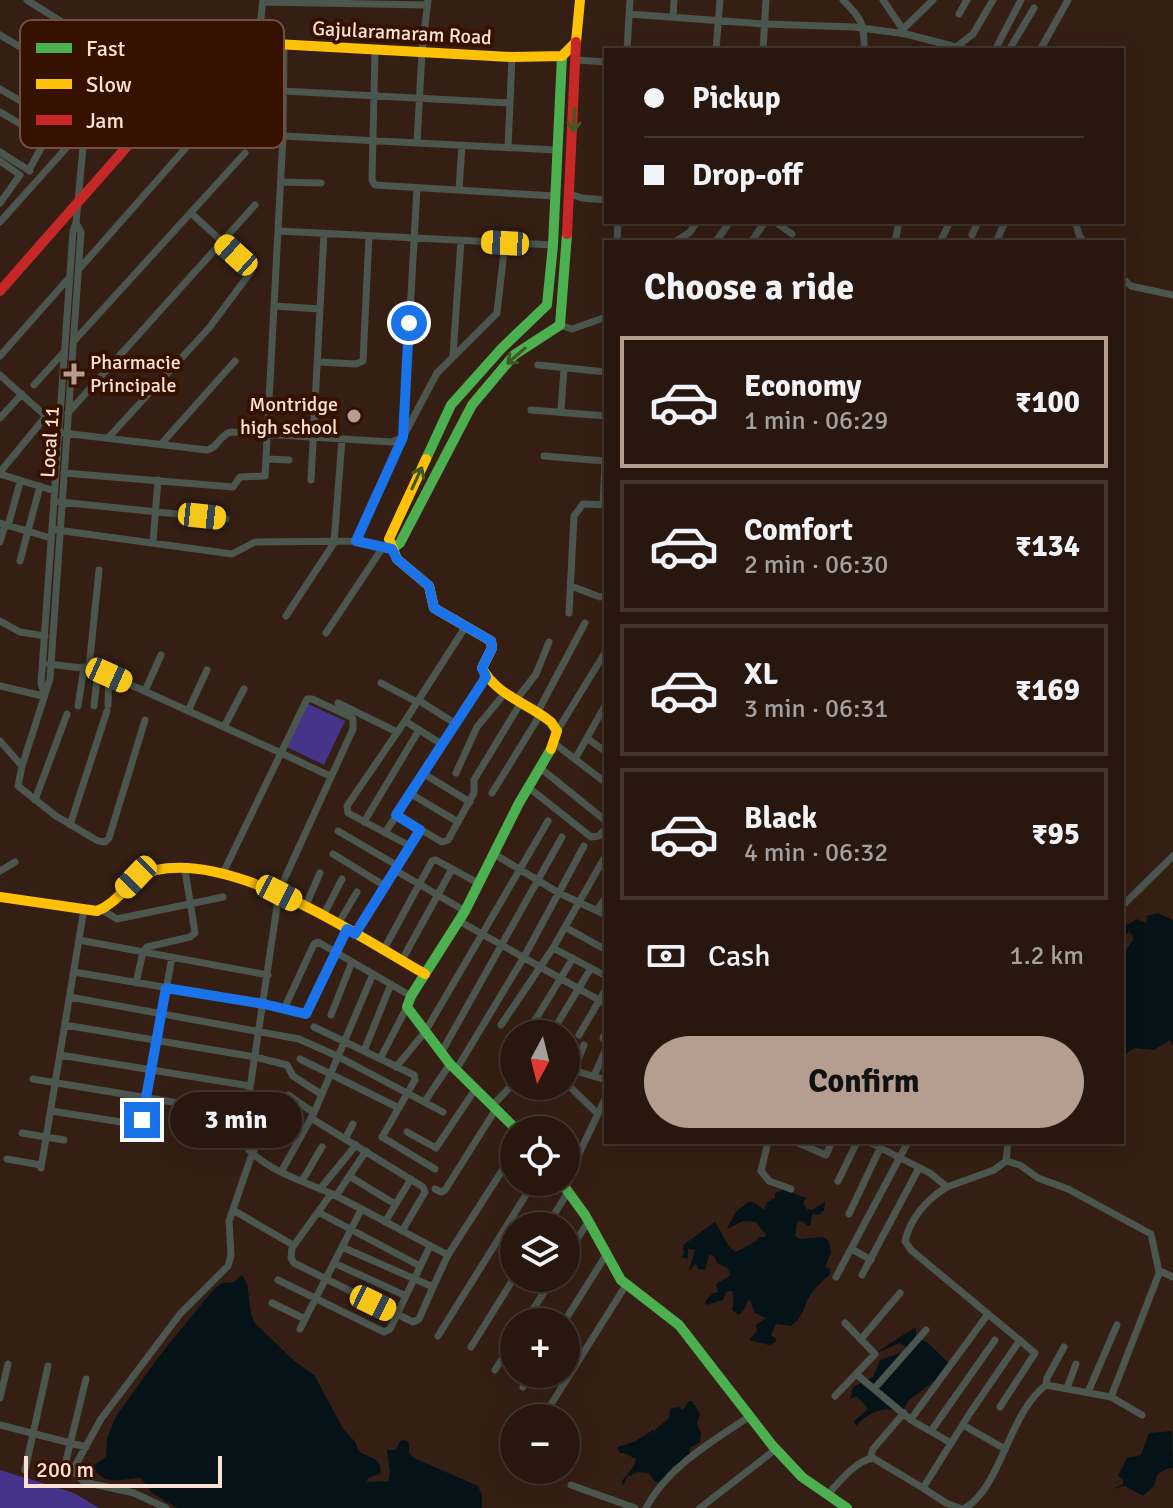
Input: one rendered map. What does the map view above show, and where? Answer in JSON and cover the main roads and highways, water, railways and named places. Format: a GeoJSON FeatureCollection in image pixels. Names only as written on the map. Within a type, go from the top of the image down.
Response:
{"type":"FeatureCollection","features":[{"type":"Feature","properties":{"kind":"place","name":"Pharmacie Principale"},"geometry":{"type":"Point","coordinates":[74,374]}},
{"type":"Feature","properties":{"kind":"place","name":"Montridge high school"},"geometry":{"type":"Point","coordinates":[354,416]}}]}
